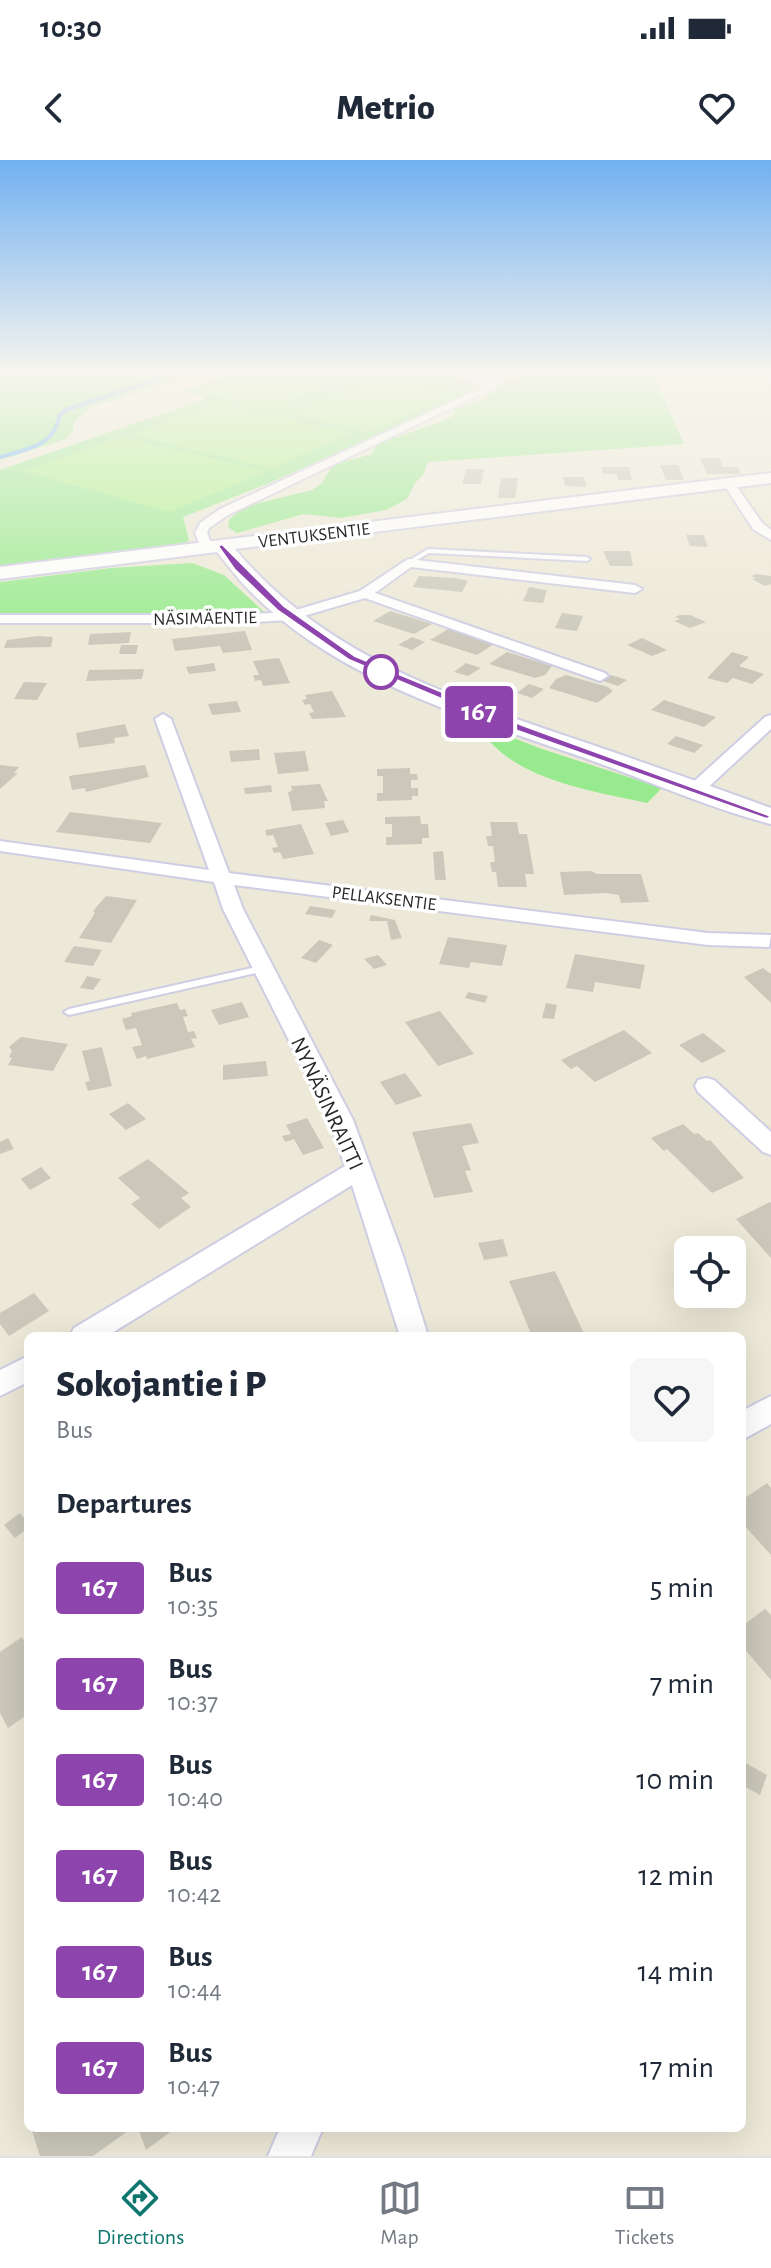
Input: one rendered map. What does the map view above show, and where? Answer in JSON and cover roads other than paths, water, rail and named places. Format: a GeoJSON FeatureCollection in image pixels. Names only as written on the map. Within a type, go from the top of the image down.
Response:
{"type":"FeatureCollection","features":[{"type":"Feature","properties":{"kind":"main road","name":"VENTUKSENTIE"},"geometry":{"type":"LineString","coordinates":[[0,573],[771,478]]}},
{"type":"Feature","properties":{"kind":"main road"},"geometry":{"type":"LineString","coordinates":[[214,547],[290,616],[330,646],[386,675],[519,728],[771,816]]}},
{"type":"Feature","properties":{"kind":"street"},"geometry":{"type":"LineString","coordinates":[[214,547],[201,533],[204,526],[224,512],[320,467]]}},
{"type":"Feature","properties":{"kind":"street"},"geometry":{"type":"LineString","coordinates":[[729,483],[757,526],[771,536]]}},
{"type":"Feature","properties":{"kind":"street"},"geometry":{"type":"LineString","coordinates":[[408,563],[635,589]]}},
{"type":"Feature","properties":{"kind":"street","name":"NÄSIMÄENTIE"},"geometry":{"type":"LineString","coordinates":[[0,619],[290,616],[365,594],[408,563]]}},
{"type":"Feature","properties":{"kind":"street"},"geometry":{"type":"LineString","coordinates":[[365,594],[600,676]]}},
{"type":"Feature","properties":{"kind":"street","name":"NYNÄSINRAITTI"},"geometry":{"type":"LineString","coordinates":[[163,719],[233,909],[261,969],[341,1120],[360,1168],[413,1332]]}},
{"type":"Feature","properties":{"kind":"street"},"geometry":{"type":"LineString","coordinates":[[696,789],[771,720]]}},
{"type":"Feature","properties":{"kind":"street","name":"PELLAKSENTIE"},"geometry":{"type":"LineString","coordinates":[[0,846],[224,878],[708,939],[769,941]]}},
{"type":"Feature","properties":{"kind":"street"},"geometry":{"type":"LineString","coordinates":[[706,1086],[771,1146]]}},
{"type":"Feature","properties":{"kind":"street"},"geometry":{"type":"LineString","coordinates":[[91,1332],[301,1207],[360,1168]]}},
{"type":"Feature","properties":{"kind":"street"},"geometry":{"type":"LineString","coordinates":[[0,1384],[24,1370]]}},
{"type":"Feature","properties":{"kind":"street"},"geometry":{"type":"LineString","coordinates":[[746,1425],[770,1411]]}},
{"type":"Feature","properties":{"kind":"street"},"geometry":{"type":"LineString","coordinates":[[289,2156],[300,2132]]}},
{"type":"Feature","properties":{"kind":"lane"},"geometry":{"type":"LineString","coordinates":[[408,563],[428,551],[587,559]]}},
{"type":"Feature","properties":{"kind":"lane"},"geometry":{"type":"LineString","coordinates":[[69,1012],[261,969]]}}]}
